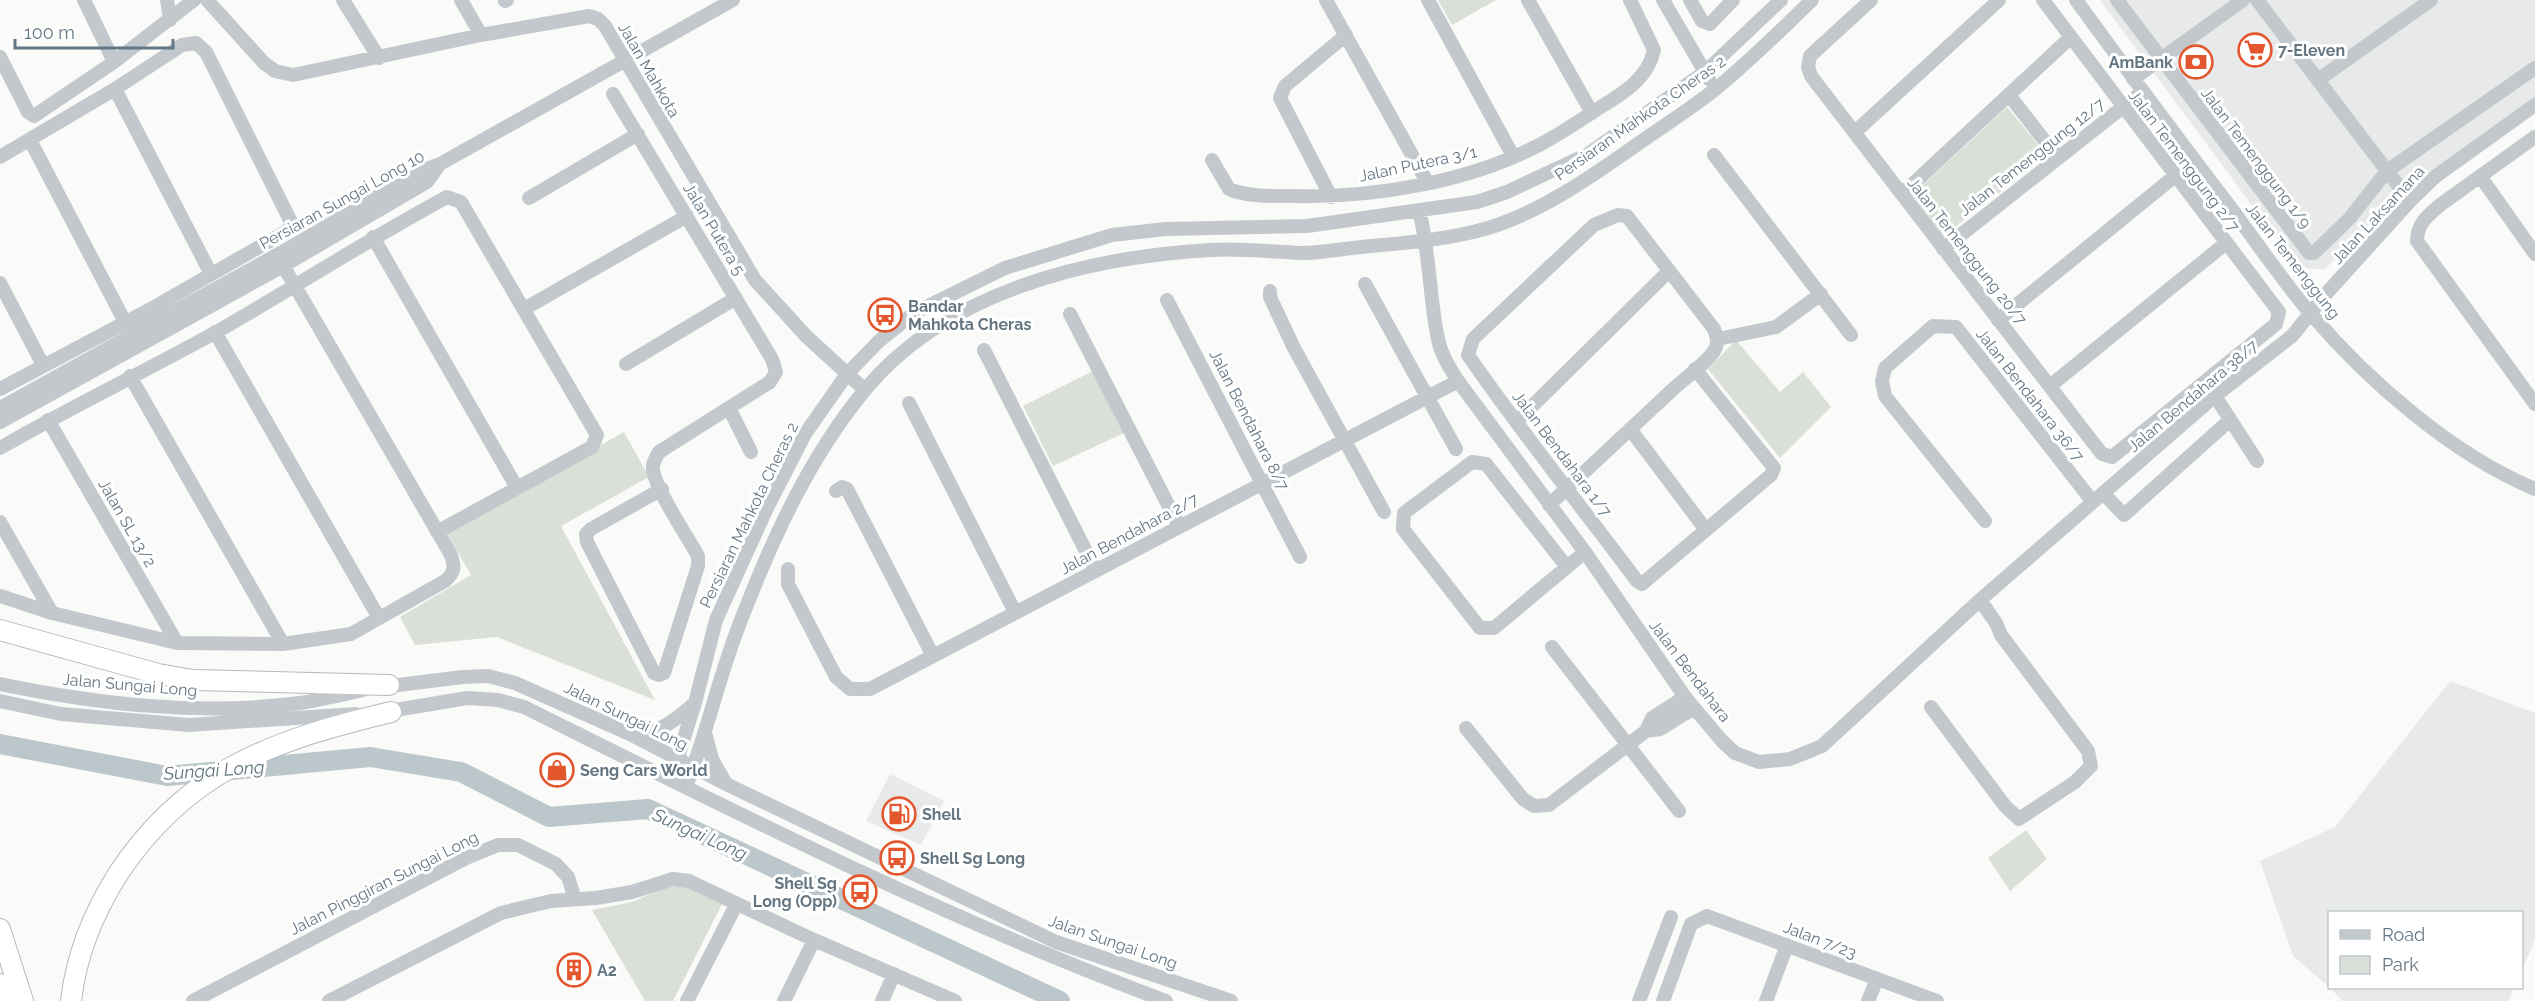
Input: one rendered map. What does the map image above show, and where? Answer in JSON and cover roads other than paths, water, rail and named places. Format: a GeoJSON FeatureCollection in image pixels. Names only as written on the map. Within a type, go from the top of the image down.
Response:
{"type":"FeatureCollection","features":[{"type":"Feature","properties":{"kind":"highway"},"geometry":{"type":"LineString","coordinates":[[0,630],[158,674],[193,680],[389,686]]}},
{"type":"Feature","properties":{"kind":"highway"},"geometry":{"type":"LineString","coordinates":[[71,1001],[84,942],[105,895],[132,854],[161,818],[181,800],[232,766],[313,731],[391,712]]}},
{"type":"Feature","properties":{"kind":"highway"},"geometry":{"type":"LineString","coordinates":[[0,929],[23,1001]]}},
{"type":"Feature","properties":{"kind":"highway"},"geometry":{"type":"LineString","coordinates":[[0,984],[4,1001]]}},
{"type":"Feature","properties":{"kind":"street"},"geometry":{"type":"LineString","coordinates":[[84,0],[114,62]]}},
{"type":"Feature","properties":{"kind":"street"},"geometry":{"type":"LineString","coordinates":[[167,0],[170,20]]}},
{"type":"Feature","properties":{"kind":"street"},"geometry":{"type":"LineString","coordinates":[[0,57],[28,112],[34,116],[114,62],[194,0]]}},
{"type":"Feature","properties":{"kind":"street","name":"Jalan Mahkota"},"geometry":{"type":"LineString","coordinates":[[207,0],[275,71],[293,75],[481,35],[589,16],[605,26],[755,280],[806,336],[865,390]]}},
{"type":"Feature","properties":{"kind":"street"},"geometry":{"type":"LineString","coordinates":[[343,0],[379,58]]}},
{"type":"Feature","properties":{"kind":"street"},"geometry":{"type":"LineString","coordinates":[[461,0],[481,35]]}},
{"type":"Feature","properties":{"kind":"street"},"geometry":{"type":"LineString","coordinates":[[1326,0],[1427,182]]}},
{"type":"Feature","properties":{"kind":"street"},"geometry":{"type":"LineString","coordinates":[[1428,0],[1513,156]]}},
{"type":"Feature","properties":{"kind":"street"},"geometry":{"type":"LineString","coordinates":[[1528,0],[1592,113]]}},
{"type":"Feature","properties":{"kind":"street","name":"Jalan Putera 3/1"},"geometry":{"type":"LineString","coordinates":[[1212,160],[1225,185],[1235,191],[1331,197],[1379,192],[1472,172],[1539,145],[1630,88],[1652,60],[1654,50],[1630,0]]}},
{"type":"Feature","properties":{"kind":"street"},"geometry":{"type":"LineString","coordinates":[[1663,0],[1715,89]]}},
{"type":"Feature","properties":{"kind":"street"},"geometry":{"type":"LineString","coordinates":[[1690,0],[1702,21],[1710,24],[1733,0]]}},
{"type":"Feature","properties":{"kind":"street","name":"Persiaran Mahkota Cheras 2"},"geometry":{"type":"LineString","coordinates":[[671,778],[695,703],[716,620],[767,508],[805,434],[847,374],[879,341],[915,313],[1005,268],[1112,235],[1166,229],[1307,226],[1477,202],[1507,192],[1588,153],[1705,72],[1781,0]]}},
{"type":"Feature","properties":{"kind":"street","name":"Persiaran Mahkota Cheras 2"},"geometry":{"type":"LineString","coordinates":[[686,786],[705,736],[742,616],[793,498],[837,428],[865,390],[904,350],[936,326],[968,307],[1082,269],[1148,256],[1214,250],[1306,253],[1427,241],[1484,229],[1535,208],[1587,180],[1715,89],[1756,54],[1812,0]]}},
{"type":"Feature","properties":{"kind":"street","name":"Jalan Temenggung 20/7"},"geometry":{"type":"LineString","coordinates":[[1871,0],[1810,56],[1808,67],[1811,76],[2102,454],[2112,457]]}},
{"type":"Feature","properties":{"kind":"street"},"geometry":{"type":"LineString","coordinates":[[1855,132],[1999,0]]}},
{"type":"Feature","properties":{"kind":"street","name":"Jalan Temenggung 2/7"},"geometry":{"type":"LineString","coordinates":[[2043,0],[2279,312],[2276,324],[2112,457]]}},
{"type":"Feature","properties":{"kind":"street","name":"Jalan Temenggung"},"geometry":{"type":"LineString","coordinates":[[2076,0],[2142,92],[2310,313],[2379,382],[2422,419],[2472,456],[2535,489]]}},
{"type":"Feature","properties":{"kind":"street","name":"Jalan Temenggung 1/9"},"geometry":{"type":"LineString","coordinates":[[2116,0],[2162,58],[2304,250],[2314,253],[2349,219],[2386,171]]}},
{"type":"Feature","properties":{"kind":"street"},"geometry":{"type":"LineString","coordinates":[[2133,79],[2243,0]]}},
{"type":"Feature","properties":{"kind":"street"},"geometry":{"type":"LineString","coordinates":[[2257,0],[2410,201]]}},
{"type":"Feature","properties":{"kind":"street"},"geometry":{"type":"LineString","coordinates":[[2319,80],[2431,0]]}},
{"type":"Feature","properties":{"kind":"street","name":"Persiaran Sungai Long 10"},"geometry":{"type":"LineString","coordinates":[[0,422],[280,261],[421,171],[440,164],[731,1]]}},
{"type":"Feature","properties":{"kind":"street"},"geometry":{"type":"LineString","coordinates":[[1331,197],[1280,98],[1285,86],[1346,35]]}},
{"type":"Feature","properties":{"kind":"street"},"geometry":{"type":"LineString","coordinates":[[1902,195],[2071,37]]}},
{"type":"Feature","properties":{"kind":"street"},"geometry":{"type":"LineString","coordinates":[[0,157],[115,90],[182,45],[196,43],[206,52],[292,224],[287,231],[211,274],[0,388]]}},
{"type":"Feature","properties":{"kind":"street"},"geometry":{"type":"LineString","coordinates":[[2386,171],[2535,68]]}},
{"type":"Feature","properties":{"kind":"street"},"geometry":{"type":"LineString","coordinates":[[115,90],[211,274]]}},
{"type":"Feature","properties":{"kind":"street","name":"Jalan Temenggung 12/7"},"geometry":{"type":"LineString","coordinates":[[1943,249],[2142,92]]}},
{"type":"Feature","properties":{"kind":"street","name":"Jalan Putera 5"},"geometry":{"type":"LineString","coordinates":[[613,94],[772,358],[777,372],[770,382],[729,408]]}},
{"type":"Feature","properties":{"kind":"street"},"geometry":{"type":"LineString","coordinates":[[2009,95],[2058,158]]}},
{"type":"Feature","properties":{"kind":"street","name":"Jalan Laksamana"},"geometry":{"type":"LineString","coordinates":[[2310,313],[2410,201],[2436,176],[2535,105]]}},
{"type":"Feature","properties":{"kind":"street"},"geometry":{"type":"LineString","coordinates":[[529,198],[638,134]]}},
{"type":"Feature","properties":{"kind":"street"},"geometry":{"type":"LineString","coordinates":[[2535,137],[2427,216],[2417,233],[2417,241],[2535,404]]}},
{"type":"Feature","properties":{"kind":"street"},"geometry":{"type":"LineString","coordinates":[[30,140],[125,322]]}},
{"type":"Feature","properties":{"kind":"street"},"geometry":{"type":"LineString","coordinates":[[1714,155],[1851,335]]}},
{"type":"Feature","properties":{"kind":"street"},"geometry":{"type":"LineString","coordinates":[[1998,320],[2175,176]]}},
{"type":"Feature","properties":{"kind":"street"},"geometry":{"type":"LineString","coordinates":[[2480,176],[2535,254]]}},
{"type":"Feature","properties":{"kind":"street"},"geometry":{"type":"LineString","coordinates":[[0,448],[48,420],[215,332],[296,286],[373,237],[447,197],[454,198],[461,202],[597,435],[592,447],[437,532]]}},
{"type":"Feature","properties":{"kind":"street"},"geometry":{"type":"LineString","coordinates":[[524,309],[708,203]]}},
{"type":"Feature","properties":{"kind":"street","name":"Jalan Bendahara"},"geometry":{"type":"LineString","coordinates":[[1419,210],[1427,241],[1438,341],[1444,359],[1460,384],[1585,552],[1689,703],[1735,753],[1759,762],[1775,761],[1807,754],[1822,746],[1977,603],[2098,498]]}},
{"type":"Feature","properties":{"kind":"street","name":"Jalan Bendahara 1/7"},"geometry":{"type":"LineString","coordinates":[[1669,271],[1627,216],[1618,215],[1594,225],[1473,339],[1468,355],[1637,581],[1642,584],[1706,530]]}},
{"type":"Feature","properties":{"kind":"street"},"geometry":{"type":"LineString","coordinates":[[373,237],[517,488]]}},
{"type":"Feature","properties":{"kind":"street"},"geometry":{"type":"LineString","coordinates":[[2050,386],[2226,243]]}},
{"type":"Feature","properties":{"kind":"street"},"geometry":{"type":"LineString","coordinates":[[0,596],[52,613],[177,643],[283,644],[351,634],[445,581],[453,574],[451,555],[280,261]]}},
{"type":"Feature","properties":{"kind":"street","name":"Persiaran Sungai Long 10"},"geometry":{"type":"LineString","coordinates":[[0,408],[280,261]]}},
{"type":"Feature","properties":{"kind":"street"},"geometry":{"type":"LineString","coordinates":[[1516,421],[1669,271],[1714,329],[1718,339],[1714,351],[1549,505]]}},
{"type":"Feature","properties":{"kind":"street"},"geometry":{"type":"LineString","coordinates":[[0,283],[43,365]]}},
{"type":"Feature","properties":{"kind":"street"},"geometry":{"type":"LineString","coordinates":[[1365,285],[1427,401],[1456,449]]}},
{"type":"Feature","properties":{"kind":"street"},"geometry":{"type":"LineString","coordinates":[[1270,291],[1270,297],[1294,348],[1384,512]]}},
{"type":"Feature","properties":{"kind":"street"},"geometry":{"type":"LineString","coordinates":[[1718,339],[1776,327],[1821,294]]}},
{"type":"Feature","properties":{"kind":"street"},"geometry":{"type":"LineString","coordinates":[[626,364],[736,298]]}},
{"type":"Feature","properties":{"kind":"street","name":"Jalan Bendahara 8/7"},"geometry":{"type":"LineString","coordinates":[[1167,300],[1300,556]]}},
{"type":"Feature","properties":{"kind":"street","name":"Jalan Bendahara 38/7"},"geometry":{"type":"LineString","coordinates":[[2098,498],[2215,396],[2292,336],[2310,313]]}},
{"type":"Feature","properties":{"kind":"street"},"geometry":{"type":"LineString","coordinates":[[1071,314],[1179,526]]}},
{"type":"Feature","properties":{"kind":"street","name":"Jalan Bendahara 36/7"},"geometry":{"type":"LineString","coordinates":[[1985,522],[1885,396],[1882,381],[1885,368],[1934,326],[1956,327],[2098,498],[2124,515],[2230,420]]}},
{"type":"Feature","properties":{"kind":"street"},"geometry":{"type":"LineString","coordinates":[[215,332],[379,618]]}},
{"type":"Feature","properties":{"kind":"street"},"geometry":{"type":"LineString","coordinates":[[984,350],[1096,571]]}},
{"type":"Feature","properties":{"kind":"street"},"geometry":{"type":"LineString","coordinates":[[1630,429],[1706,530],[1771,474],[1774,468],[1772,463],[1695,369]]}},
{"type":"Feature","properties":{"kind":"street"},"geometry":{"type":"LineString","coordinates":[[130,376],[283,644]]}},
{"type":"Feature","properties":{"kind":"street","name":"Jalan Bendahara 2/7"},"geometry":{"type":"LineString","coordinates":[[788,569],[788,584],[836,677],[850,689],[870,689],[1179,526],[1460,384]]}},
{"type":"Feature","properties":{"kind":"street"},"geometry":{"type":"LineString","coordinates":[[2215,396],[2256,461]]}},
{"type":"Feature","properties":{"kind":"street"},"geometry":{"type":"LineString","coordinates":[[909,403],[1015,612]]}},
{"type":"Feature","properties":{"kind":"street"},"geometry":{"type":"LineString","coordinates":[[662,489],[586,534],[587,542],[654,673],[659,675],[664,673],[698,566],[698,556],[653,471],[654,462],[659,452],[729,408],[751,452]]}},
{"type":"Feature","properties":{"kind":"street","name":"Jalan SL 13/2"},"geometry":{"type":"LineString","coordinates":[[48,420],[177,643]]}},
{"type":"Feature","properties":{"kind":"street"},"geometry":{"type":"LineString","coordinates":[[1567,567],[1486,464],[1472,462],[1404,513],[1403,530],[1480,628],[1494,628],[1585,552]]}},
{"type":"Feature","properties":{"kind":"street"},"geometry":{"type":"LineString","coordinates":[[836,491],[842,487],[847,489],[933,656]]}},
{"type":"Feature","properties":{"kind":"street"},"geometry":{"type":"LineString","coordinates":[[0,522],[52,613]]}},
{"type":"Feature","properties":{"kind":"street"},"geometry":{"type":"LineString","coordinates":[[1931,707],[2005,806],[2019,819],[2085,774],[2091,766],[2088,751],[2001,635],[1991,628],[1977,603]]}},
{"type":"Feature","properties":{"kind":"street"},"geometry":{"type":"LineString","coordinates":[[1552,647],[1679,811]]}},
{"type":"Feature","properties":{"kind":"street","name":"Jalan Sungai Long"},"geometry":{"type":"LineString","coordinates":[[0,684],[71,699],[157,707],[233,708],[300,703],[389,686],[489,676],[515,683],[630,734],[726,784],[1056,942],[1231,1001]]}},
{"type":"Feature","properties":{"kind":"street","name":"Jalan Sungai Long"},"geometry":{"type":"LineString","coordinates":[[0,701],[61,714],[189,726],[391,712],[467,698],[498,700],[524,707],[867,875],[1049,957],[1166,1001]]}},
{"type":"Feature","properties":{"kind":"street"},"geometry":{"type":"LineString","coordinates":[[630,734],[652,733],[671,724],[695,703]]}},
{"type":"Feature","properties":{"kind":"street"},"geometry":{"type":"LineString","coordinates":[[1466,728],[1523,799],[1534,806],[1549,805],[1646,731],[1652,718],[1689,703]]}},
{"type":"Feature","properties":{"kind":"street"},"geometry":{"type":"LineString","coordinates":[[705,736],[712,759],[726,784]]}},
{"type":"Feature","properties":{"kind":"street","name":"Jalan Pinggiran Sungai Long"},"geometry":{"type":"LineString","coordinates":[[194,1001],[466,858],[498,845],[518,845],[556,864],[568,877],[574,899]]}},
{"type":"Feature","properties":{"kind":"street"},"geometry":{"type":"LineString","coordinates":[[329,1001],[501,913],[551,901],[633,892],[673,879],[689,881],[736,905],[955,1001]]}},
{"type":"Feature","properties":{"kind":"street"},"geometry":{"type":"LineString","coordinates":[[687,1001],[736,905]]}},
{"type":"Feature","properties":{"kind":"street","name":"Jalan 7/23"},"geometry":{"type":"LineString","coordinates":[[1663,1001],[1691,924],[1707,916],[1937,1001]]}},
{"type":"Feature","properties":{"kind":"street"},"geometry":{"type":"LineString","coordinates":[[1639,1001],[1671,917]]}},
{"type":"Feature","properties":{"kind":"street"},"geometry":{"type":"LineString","coordinates":[[784,1001],[814,940]]}},
{"type":"Feature","properties":{"kind":"street"},"geometry":{"type":"LineString","coordinates":[[1049,957],[1056,942]]}},
{"type":"Feature","properties":{"kind":"street"},"geometry":{"type":"LineString","coordinates":[[1766,1001],[1787,945]]}},
{"type":"Feature","properties":{"kind":"street"},"geometry":{"type":"LineString","coordinates":[[882,1001],[894,974]]}},
{"type":"Feature","properties":{"kind":"street"},"geometry":{"type":"LineString","coordinates":[[1868,1001],[1877,979]]}},
{"type":"Feature","properties":{"kind":"waterway","name":"Sungai Long"},"geometry":{"type":"LineString","coordinates":[[0,744],[167,776],[370,757],[461,772],[549,817],[648,809],[1060,1001]]}},
{"type":"Feature","properties":{"kind":"place","name":"7-Eleven"},"geometry":{"type":"Point","coordinates":[2255,50]}},
{"type":"Feature","properties":{"kind":"place","name":"AmBank"},"geometry":{"type":"Point","coordinates":[2196,62]}},
{"type":"Feature","properties":{"kind":"place","name":"Bandar Mahkota Cheras"},"geometry":{"type":"Point","coordinates":[885,315]}},
{"type":"Feature","properties":{"kind":"place","name":"Seng Cars World"},"geometry":{"type":"Point","coordinates":[557,770]}},
{"type":"Feature","properties":{"kind":"place","name":"Shell"},"geometry":{"type":"Point","coordinates":[899,814]}},
{"type":"Feature","properties":{"kind":"place","name":"Shell Sg Long"},"geometry":{"type":"Point","coordinates":[897,858]}},
{"type":"Feature","properties":{"kind":"place","name":"Shell Sg Long (Opp)"},"geometry":{"type":"Point","coordinates":[860,892]}},
{"type":"Feature","properties":{"kind":"place","name":"A2"},"geometry":{"type":"Point","coordinates":[574,970]}}]}
